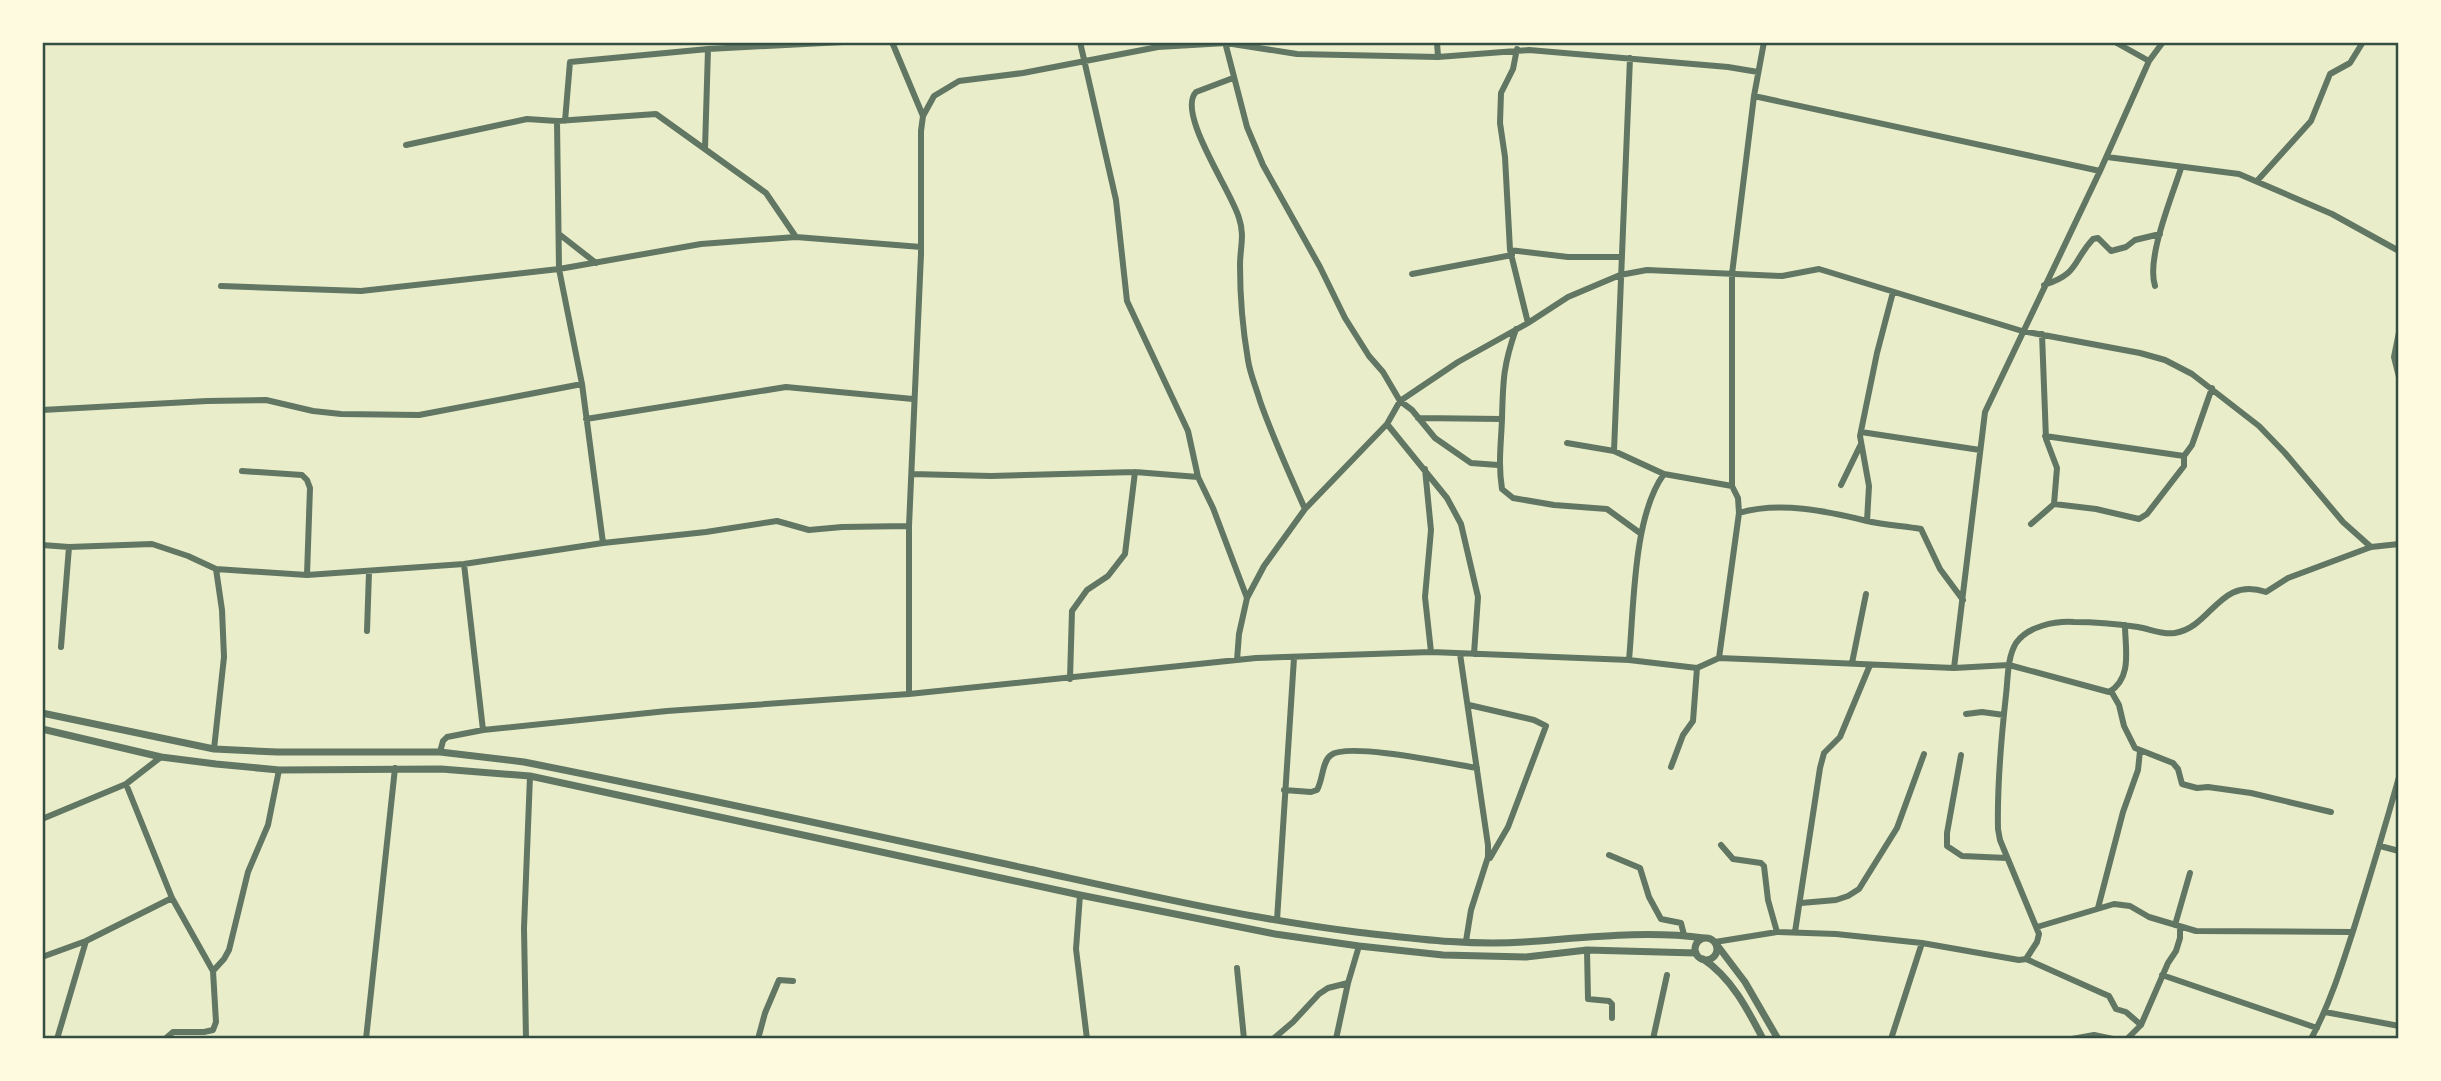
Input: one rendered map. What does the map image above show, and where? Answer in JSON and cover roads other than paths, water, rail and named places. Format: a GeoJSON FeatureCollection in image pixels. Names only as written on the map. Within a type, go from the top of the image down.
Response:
{"type":"FeatureCollection","features":[{"type":"Feature","properties":{"kind":"street"},"geometry":{"type":"LineString","coordinates":[[565,121],[570,62],[708,49],[843,42]]}},
{"type":"Feature","properties":{"kind":"street"},"geometry":{"type":"LineString","coordinates":[[892,42],[923,116]]}},
{"type":"Feature","properties":{"kind":"street"},"geometry":{"type":"LineString","coordinates":[[1080,42],[1116,200],[1127,301],[1188,431],[1198,477],[1213,508],[1247,598]]}},
{"type":"Feature","properties":{"kind":"street"},"geometry":{"type":"LineString","coordinates":[[1226,42],[1247,127],[1263,165],[1321,267],[1345,318],[1400,401],[1419,418],[1435,438],[1471,463],[1498,465]]}},
{"type":"Feature","properties":{"kind":"street"},"geometry":{"type":"LineString","coordinates":[[909,694],[909,526],[921,247],[920,159],[923,116],[934,96],[960,80],[1023,73],[1158,47],[1226,42],[1297,54],[1438,57],[1517,49],[1728,67],[1758,72]]}},
{"type":"Feature","properties":{"kind":"street"},"geometry":{"type":"LineString","coordinates":[[1437,42],[1438,57]]}},
{"type":"Feature","properties":{"kind":"street"},"geometry":{"type":"LineString","coordinates":[[1719,658],[1739,513],[1738,498],[1732,486],[1732,274],[1754,96],[1764,42]]}},
{"type":"Feature","properties":{"kind":"street"},"geometry":{"type":"LineString","coordinates":[[2115,42],[2126,45],[2149,61]]}},
{"type":"Feature","properties":{"kind":"street"},"geometry":{"type":"LineString","coordinates":[[1954,668],[1983,421],[1989,400],[2100,172],[2149,61],[2163,42]]}},
{"type":"Feature","properties":{"kind":"street"},"geometry":{"type":"LineString","coordinates":[[2257,181],[2311,121],[2330,74],[2350,63],[2363,42]]}},
{"type":"Feature","properties":{"kind":"street"},"geometry":{"type":"LineString","coordinates":[[705,149],[708,49]]}},
{"type":"Feature","properties":{"kind":"street"},"geometry":{"type":"LineString","coordinates":[[1517,49],[1513,69],[1501,93],[1500,108],[1511,252],[1528,323]]}},
{"type":"Feature","properties":{"kind":"street"},"geometry":{"type":"LineString","coordinates":[[1614,451],[1630,58]]}},
{"type":"Feature","properties":{"kind":"street"},"geometry":{"type":"LineString","coordinates":[[1233,78],[1196,92],[1190,106],[1207,153],[1235,204],[1240,219],[1243,234],[1240,263],[1248,363],[1274,443],[1305,509]]}},
{"type":"Feature","properties":{"kind":"street"},"geometry":{"type":"LineString","coordinates":[[1754,96],[2100,172]]}},
{"type":"Feature","properties":{"kind":"street"},"geometry":{"type":"LineString","coordinates":[[405,145],[527,119],[565,121],[656,114],[766,193],[796,237]]}},
{"type":"Feature","properties":{"kind":"street"},"geometry":{"type":"LineString","coordinates":[[557,121],[559,269],[582,384],[603,543]]}},
{"type":"Feature","properties":{"kind":"street"},"geometry":{"type":"LineString","coordinates":[[2107,157],[2181,168],[2227,171],[2257,181],[2332,214],[2399,251]]}},
{"type":"Feature","properties":{"kind":"street"},"geometry":{"type":"LineString","coordinates":[[2155,286],[2152,271],[2181,168]]}},
{"type":"Feature","properties":{"kind":"street"},"geometry":{"type":"LineString","coordinates":[[559,234],[596,263]]}},
{"type":"Feature","properties":{"kind":"street"},"geometry":{"type":"LineString","coordinates":[[2044,285],[2064,278],[2077,265],[2093,239],[2098,238],[2111,251],[2126,247],[2135,240],[2161,234]]}},
{"type":"Feature","properties":{"kind":"street"},"geometry":{"type":"LineString","coordinates":[[220,286],[361,291],[559,269],[701,244],[796,237],[921,247]]}},
{"type":"Feature","properties":{"kind":"street"},"geometry":{"type":"LineString","coordinates":[[1412,274],[1511,252],[1568,257],[1622,257]]}},
{"type":"Feature","properties":{"kind":"street"},"geometry":{"type":"LineString","coordinates":[[1237,660],[1240,627],[1247,598],[1264,566],[1305,509],[1387,424],[1400,401],[1458,362],[1568,297],[1620,275],[1647,270],[1782,276],[1819,269],[2022,331],[2140,352],[2165,360],[2212,388],[2259,426],[2343,522],[2371,547]]}},
{"type":"Feature","properties":{"kind":"street"},"geometry":{"type":"LineString","coordinates":[[1867,521],[1869,486],[1861,432],[1893,292]]}},
{"type":"Feature","properties":{"kind":"street"},"geometry":{"type":"LineString","coordinates":[[1516,329],[1504,368],[1498,465],[1502,489],[1513,498],[1554,505],[1607,509],[1640,533]]}},
{"type":"Feature","properties":{"kind":"street"},"geometry":{"type":"LineString","coordinates":[[2399,332],[2394,357],[2399,377]]}},
{"type":"Feature","properties":{"kind":"street"},"geometry":{"type":"LineString","coordinates":[[2031,524],[2054,504],[2057,468],[2045,436],[2042,334]]}},
{"type":"Feature","properties":{"kind":"street"},"geometry":{"type":"LineString","coordinates":[[42,410],[266,400],[313,411],[341,414],[419,415],[582,384]]}},
{"type":"Feature","properties":{"kind":"street"},"geometry":{"type":"LineString","coordinates":[[586,419],[786,387],[913,399]]}},
{"type":"Feature","properties":{"kind":"street"},"geometry":{"type":"LineString","coordinates":[[2054,504],[2096,509],[2141,519],[2184,466],[2184,456],[2192,445],[2212,388]]}},
{"type":"Feature","properties":{"kind":"street"},"geometry":{"type":"LineString","coordinates":[[1419,418],[1502,419]]}},
{"type":"Feature","properties":{"kind":"street"},"geometry":{"type":"LineString","coordinates":[[1387,424],[1447,498],[1461,524],[1478,597],[1474,654]]}},
{"type":"Feature","properties":{"kind":"street"},"geometry":{"type":"LineString","coordinates":[[1861,432],[1980,450]]}},
{"type":"Feature","properties":{"kind":"street"},"geometry":{"type":"LineString","coordinates":[[2045,436],[2184,456]]}},
{"type":"Feature","properties":{"kind":"street"},"geometry":{"type":"LineString","coordinates":[[1567,443],[1614,451],[1664,474],[1732,486]]}},
{"type":"Feature","properties":{"kind":"street"},"geometry":{"type":"LineString","coordinates":[[1840,485],[1861,444]]}},
{"type":"Feature","properties":{"kind":"street"},"geometry":{"type":"LineString","coordinates":[[1424,467],[1431,530],[1425,597],[1431,631],[1431,652]]}},
{"type":"Feature","properties":{"kind":"street"},"geometry":{"type":"LineString","coordinates":[[242,471],[302,475],[307,480],[310,488],[307,575]]}},
{"type":"Feature","properties":{"kind":"street"},"geometry":{"type":"LineString","coordinates":[[912,474],[991,476],[1135,472],[1198,477]]}},
{"type":"Feature","properties":{"kind":"street"},"geometry":{"type":"LineString","coordinates":[[1070,678],[1072,611],[1087,590],[1108,576],[1125,554],[1135,472]]}},
{"type":"Feature","properties":{"kind":"street"},"geometry":{"type":"LineString","coordinates":[[1629,660],[1640,533],[1653,494],[1664,474]]}},
{"type":"Feature","properties":{"kind":"street"},"geometry":{"type":"LineString","coordinates":[[1739,513],[1751,509],[1776,508],[1855,517],[1921,529],[1940,569],[1964,600]]}},
{"type":"Feature","properties":{"kind":"street"},"geometry":{"type":"LineString","coordinates":[[42,545],[69,547],[152,544],[188,556],[215,569],[307,575],[464,564],[777,521],[809,530],[909,526]]}},
{"type":"Feature","properties":{"kind":"street"},"geometry":{"type":"LineString","coordinates":[[2025,959],[2038,942],[2039,934],[2007,858],[1998,829],[1998,771],[2009,665],[2017,642],[2049,623],[2124,625],[2167,634],[2181,632],[2191,627],[2230,593],[2241,590],[2266,592],[2288,578],[2371,547],[2399,544]]}},
{"type":"Feature","properties":{"kind":"street"},"geometry":{"type":"LineString","coordinates":[[61,647],[69,547]]}},
{"type":"Feature","properties":{"kind":"street"},"geometry":{"type":"LineString","coordinates":[[464,564],[483,730]]}},
{"type":"Feature","properties":{"kind":"street"},"geometry":{"type":"LineString","coordinates":[[215,569],[222,610],[224,657],[215,749]]}},
{"type":"Feature","properties":{"kind":"street"},"geometry":{"type":"LineString","coordinates":[[367,631],[369,572]]}},
{"type":"Feature","properties":{"kind":"street"},"geometry":{"type":"LineString","coordinates":[[1852,663],[1866,594]]}},
{"type":"Feature","properties":{"kind":"street"},"geometry":{"type":"LineString","coordinates":[[440,752],[447,737],[483,730],[667,711],[909,694],[1237,660],[1431,652],[1629,660],[1697,668],[1719,658],[1954,668],[2009,665],[2104,692],[2111,691],[2119,682],[2127,662],[2124,625]]}},
{"type":"Feature","properties":{"kind":"street"},"geometry":{"type":"LineString","coordinates":[[1460,654],[1488,838],[1488,857],[1471,910],[1466,941]]}},
{"type":"Feature","properties":{"kind":"street"},"geometry":{"type":"LineString","coordinates":[[1276,920],[1294,658]]}},
{"type":"Feature","properties":{"kind":"street"},"geometry":{"type":"LineString","coordinates":[[1795,932],[1822,759],[1824,753],[1840,737],[1870,665]]}},
{"type":"Feature","properties":{"kind":"street"},"geometry":{"type":"LineString","coordinates":[[1671,767],[1683,735],[1693,721],[1697,668]]}},
{"type":"Feature","properties":{"kind":"street"},"geometry":{"type":"LineString","coordinates":[[2111,691],[2135,748],[2173,762],[2182,783],[2251,793],[2331,812]]}},
{"type":"Feature","properties":{"kind":"street"},"geometry":{"type":"LineString","coordinates":[[1469,705],[1534,720],[1546,726],[1508,827],[1490,858],[1488,857]]}},
{"type":"Feature","properties":{"kind":"street"},"geometry":{"type":"LineString","coordinates":[[1966,714],[1982,712],[2004,715]]}},
{"type":"Feature","properties":{"kind":"street"},"geometry":{"type":"LineString","coordinates":[[42,713],[215,749],[277,752],[440,752],[524,762],[1132,892],[1276,920],[1379,934],[1466,941],[1523,942],[1599,935],[1684,935],[1704,938],[1716,944],[1745,982],[1778,1039]]}},
{"type":"Feature","properties":{"kind":"street"},"geometry":{"type":"LineString","coordinates":[[42,729],[161,757],[279,770],[441,769],[530,776],[1234,927],[1359,946],[1443,956],[1502,957],[1587,950],[1696,953],[1718,971],[1736,993],[1762,1039]]}},
{"type":"Feature","properties":{"kind":"street"},"geometry":{"type":"LineString","coordinates":[[2098,908],[2123,812],[2138,770],[2140,751]]}},
{"type":"Feature","properties":{"kind":"street"},"geometry":{"type":"LineString","coordinates":[[1284,790],[1317,790],[1327,758],[1336,752],[1393,754],[1477,768]]}},
{"type":"Feature","properties":{"kind":"street"},"geometry":{"type":"LineString","coordinates":[[1801,903],[1836,900],[1859,889],[1897,828],[1924,754]]}},
{"type":"Feature","properties":{"kind":"street"},"geometry":{"type":"LineString","coordinates":[[1961,755],[1947,846],[1962,856],[2007,858]]}},
{"type":"Feature","properties":{"kind":"street"},"geometry":{"type":"LineString","coordinates":[[42,819],[126,785],[161,757]]}},
{"type":"Feature","properties":{"kind":"street"},"geometry":{"type":"LineString","coordinates":[[366,1039],[395,768]]}},
{"type":"Feature","properties":{"kind":"street"},"geometry":{"type":"LineString","coordinates":[[213,971],[229,950],[248,872],[268,825],[279,770]]}},
{"type":"Feature","properties":{"kind":"street"},"geometry":{"type":"LineString","coordinates":[[526,1039],[524,928],[530,776]]}},
{"type":"Feature","properties":{"kind":"street"},"geometry":{"type":"LineString","coordinates":[[2311,1039],[2325,1012],[2352,932],[2399,776]]}},
{"type":"Feature","properties":{"kind":"street"},"geometry":{"type":"LineString","coordinates":[[126,785],[172,898],[213,971],[216,1022],[213,1030],[173,1032],[165,1039]]}},
{"type":"Feature","properties":{"kind":"street"},"geometry":{"type":"LineString","coordinates":[[1721,845],[1733,859],[1761,863],[1764,866],[1768,900],[1777,932]]}},
{"type":"Feature","properties":{"kind":"street"},"geometry":{"type":"LineString","coordinates":[[2380,846],[2399,851]]}},
{"type":"Feature","properties":{"kind":"street"},"geometry":{"type":"LineString","coordinates":[[1609,855],[1640,868],[1649,897],[1661,919],[1681,923],[1684,935]]}},
{"type":"Feature","properties":{"kind":"street"},"geometry":{"type":"LineString","coordinates":[[2127,1039],[2141,1025],[2162,975],[2176,951],[2180,938],[2177,926],[2190,873]]}},
{"type":"Feature","properties":{"kind":"street"},"geometry":{"type":"LineString","coordinates":[[1080,895],[1076,949],[1087,1039]]}},
{"type":"Feature","properties":{"kind":"street"},"geometry":{"type":"LineString","coordinates":[[42,957],[86,941],[172,898]]}},
{"type":"Feature","properties":{"kind":"street"},"geometry":{"type":"LineString","coordinates":[[2037,927],[2114,904],[2130,906],[2149,917],[2196,931],[2352,932]]}},
{"type":"Feature","properties":{"kind":"street"},"geometry":{"type":"LineString","coordinates":[[1716,944],[1777,932],[1795,932],[1875,937],[2025,959],[2109,996],[2116,1009],[2126,1012],[2141,1025]]}},
{"type":"Feature","properties":{"kind":"street"},"geometry":{"type":"LineString","coordinates":[[1696,953],[1696,944],[1704,938]]}},
{"type":"Feature","properties":{"kind":"street"},"geometry":{"type":"LineString","coordinates":[[57,1039],[86,941]]}},
{"type":"Feature","properties":{"kind":"street"},"geometry":{"type":"LineString","coordinates":[[1891,1039],[1922,943]]}},
{"type":"Feature","properties":{"kind":"street"},"geometry":{"type":"LineString","coordinates":[[1703,960],[1714,957],[1716,944]]}},
{"type":"Feature","properties":{"kind":"street"},"geometry":{"type":"LineString","coordinates":[[1336,1039],[1359,946]]}},
{"type":"Feature","properties":{"kind":"street"},"geometry":{"type":"LineString","coordinates":[[1587,950],[1588,999],[1609,1001],[1612,1004],[1612,1018]]}},
{"type":"Feature","properties":{"kind":"street"},"geometry":{"type":"LineString","coordinates":[[1237,968],[1244,1039]]}},
{"type":"Feature","properties":{"kind":"street"},"geometry":{"type":"LineString","coordinates":[[1653,1039],[1667,975]]}},
{"type":"Feature","properties":{"kind":"street"},"geometry":{"type":"LineString","coordinates":[[2162,975],[2317,1028]]}},
{"type":"Feature","properties":{"kind":"street"},"geometry":{"type":"LineString","coordinates":[[758,1039],[765,1013],[779,980],[793,981]]}},
{"type":"Feature","properties":{"kind":"street"},"geometry":{"type":"LineString","coordinates":[[1273,1039],[1319,994],[1328,988],[1348,983]]}},
{"type":"Feature","properties":{"kind":"street"},"geometry":{"type":"LineString","coordinates":[[2325,1012],[2399,1026]]}},
{"type":"Feature","properties":{"kind":"street"},"geometry":{"type":"LineString","coordinates":[[2072,1039],[2094,1034],[2113,1039]]}}]}
